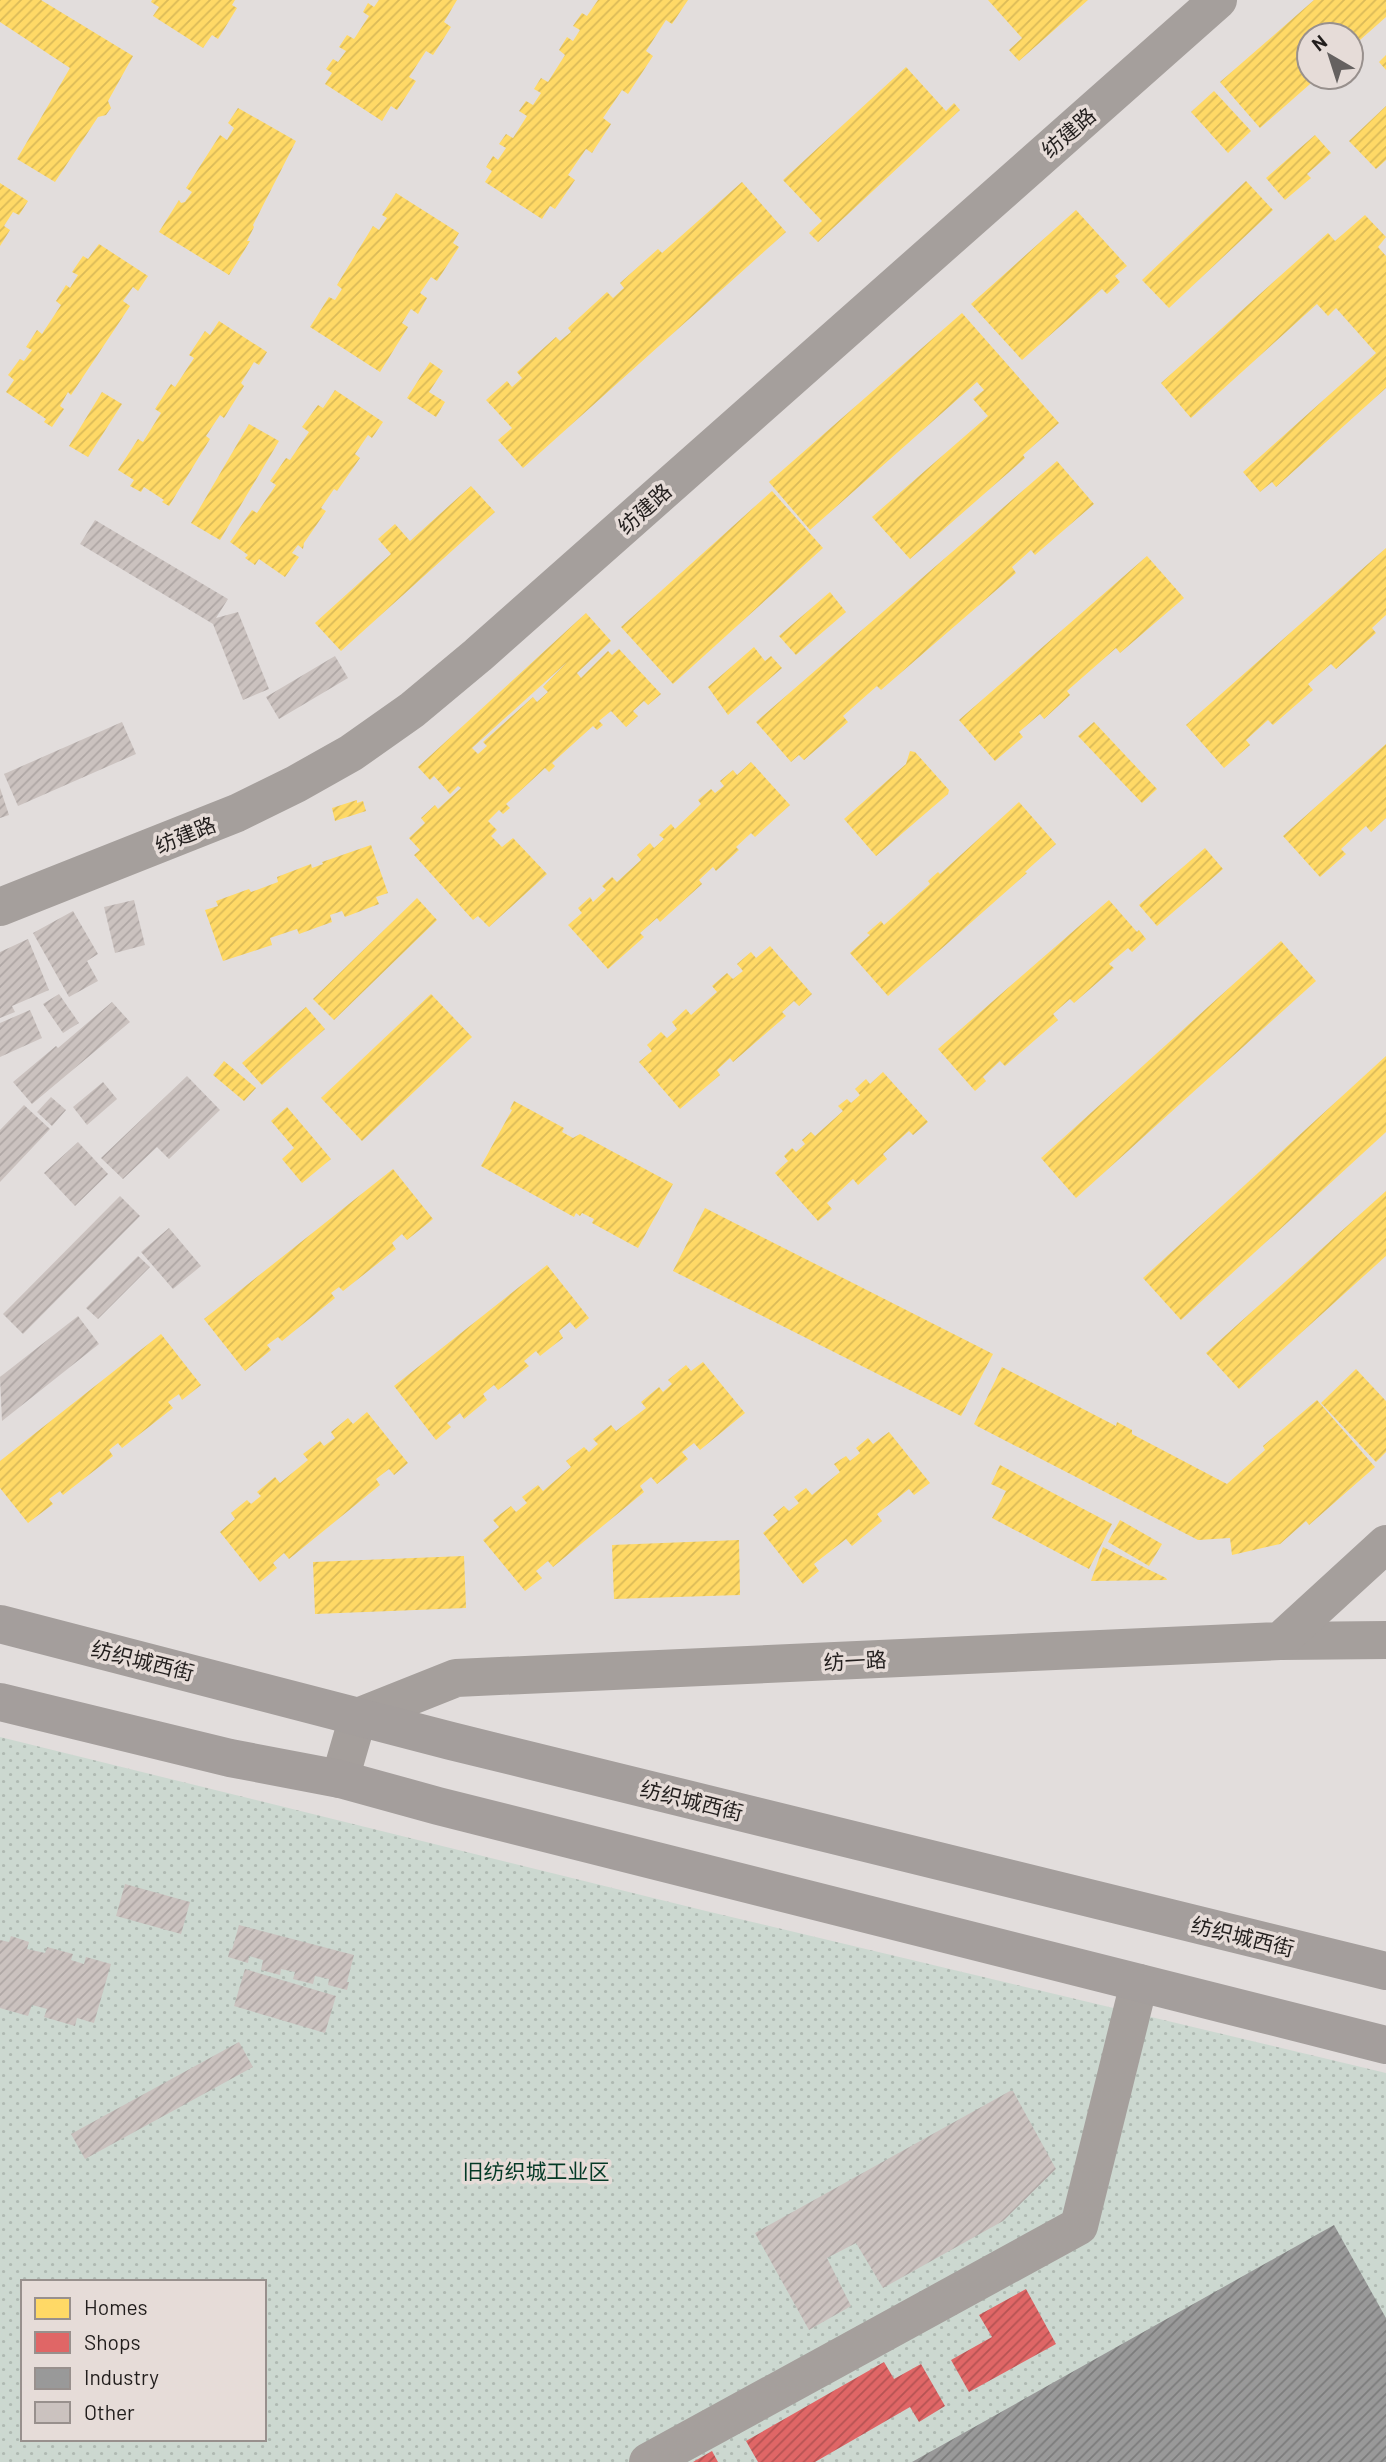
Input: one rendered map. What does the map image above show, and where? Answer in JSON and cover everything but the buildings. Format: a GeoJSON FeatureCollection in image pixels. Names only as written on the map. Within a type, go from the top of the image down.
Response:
{"type":"FeatureCollection","features":[{"type":"Feature","properties":{"kind":"main road","name":"纺织城西街"},"geometry":{"type":"LineString","coordinates":[[0,1624],[358,1717],[1386,1972]]}},
{"type":"Feature","properties":{"kind":"main road"},"geometry":{"type":"LineString","coordinates":[[0,1702],[230,1758],[340,1779],[1386,2045]]}},
{"type":"Feature","properties":{"kind":"street","name":"纺建路"},"geometry":{"type":"LineString","coordinates":[[0,908],[237,813],[351,753],[412,710],[488,646],[1218,0]]}},
{"type":"Feature","properties":{"kind":"street"},"geometry":{"type":"LineString","coordinates":[[1280,1641],[1386,1544]]}},
{"type":"Feature","properties":{"kind":"street","name":"纺一路"},"geometry":{"type":"LineString","coordinates":[[358,1717],[456,1678],[1280,1641],[1386,1640]]}},
{"type":"Feature","properties":{"kind":"street"},"geometry":{"type":"LineString","coordinates":[[340,1779],[358,1717]]}},
{"type":"Feature","properties":{"kind":"street"},"geometry":{"type":"LineString","coordinates":[[648,2462],[1079,2226],[1139,1983]]}},
{"type":"Feature","properties":{"kind":"green space","name":"旧纺织城工业区"},"geometry":{"type":"Polygon","coordinates":[[[0,1737],[706,1911],[1386,2073],[1386,2462],[0,2462],[0,1737]]]}}]}
